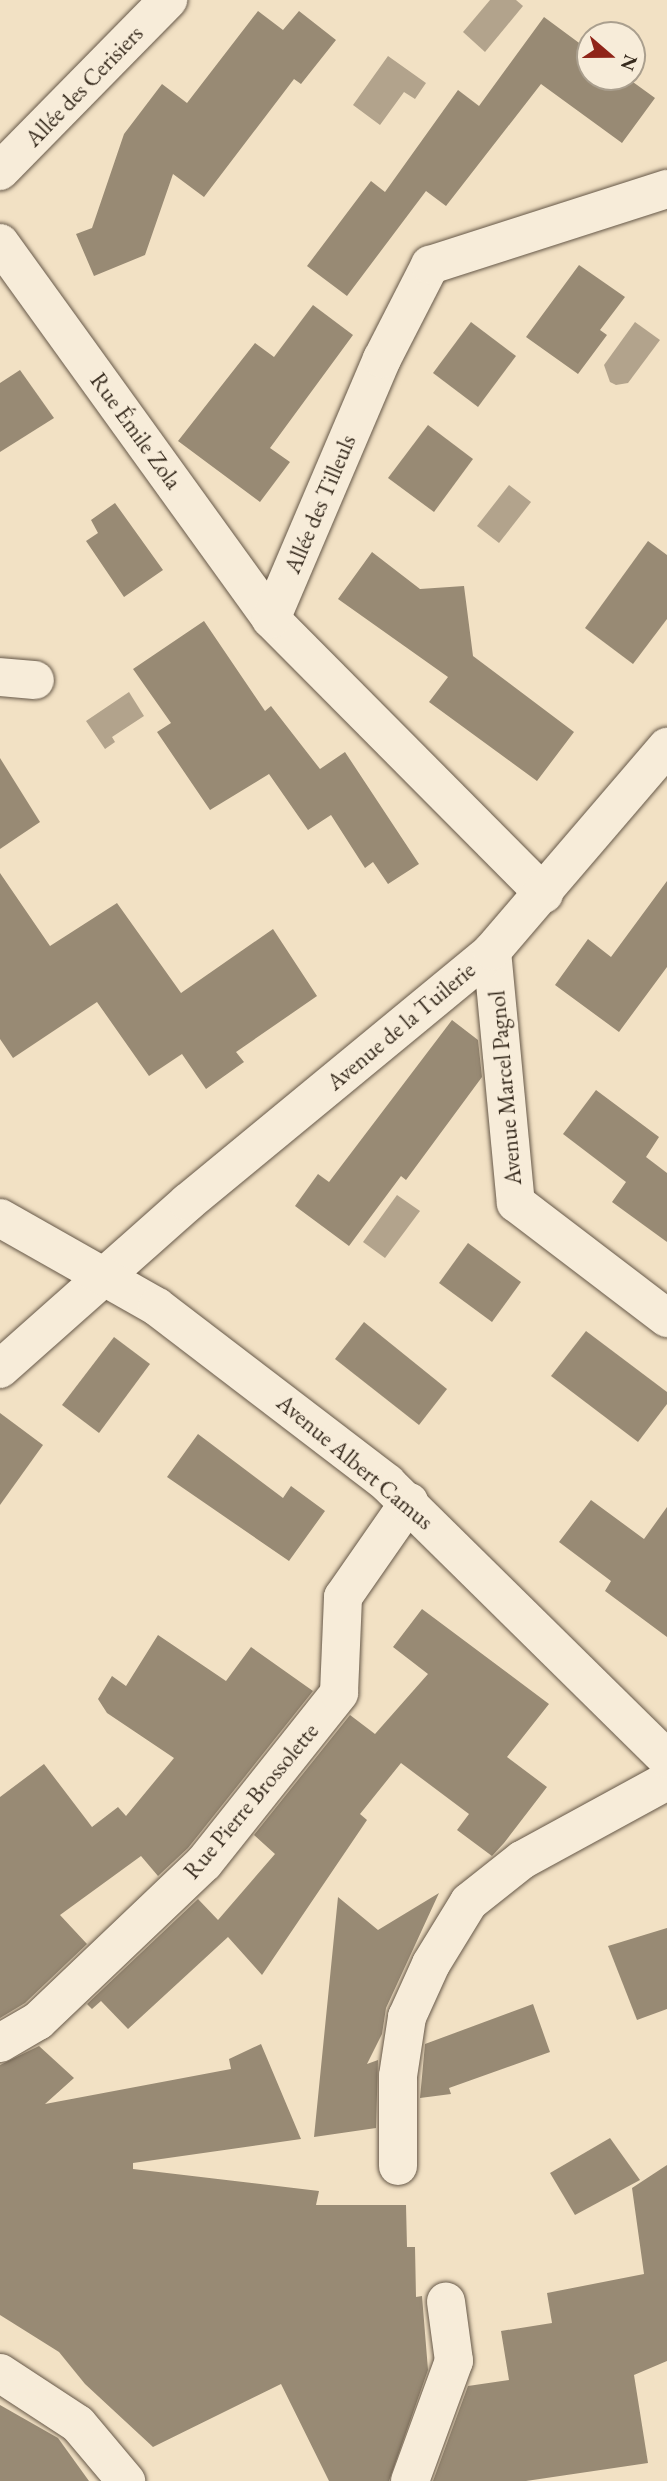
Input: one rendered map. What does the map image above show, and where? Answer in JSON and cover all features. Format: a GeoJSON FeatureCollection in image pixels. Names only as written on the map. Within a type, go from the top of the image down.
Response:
{"type":"FeatureCollection","features":[{"type":"Feature","properties":{"kind":"street","name":"Allée des Cerisiers"},"geometry":{"type":"LineString","coordinates":[[0,171],[168,0]]}},
{"type":"Feature","properties":{"kind":"street","name":"Allée des Tilleuls"},"geometry":{"type":"LineString","coordinates":[[271,619],[382,359],[430,265],[667,189]]}},
{"type":"Feature","properties":{"kind":"street","name":"Rue Émile Zola"},"geometry":{"type":"LineString","coordinates":[[0,243],[271,619]]}},
{"type":"Feature","properties":{"kind":"street"},"geometry":{"type":"LineString","coordinates":[[271,619],[544,894]]}},
{"type":"Feature","properties":{"kind":"street","name":"Avenue de la Tuilerie"},"geometry":{"type":"LineString","coordinates":[[0,1369],[105,1275],[492,951],[544,894],[667,747]]}},
{"type":"Feature","properties":{"kind":"street","name":"Avenue Marcel Pagnol"},"geometry":{"type":"LineString","coordinates":[[492,951],[516,1203],[667,1318]]}},
{"type":"Feature","properties":{"kind":"street","name":"Avenue Albert Camus"},"geometry":{"type":"LineString","coordinates":[[0,1218],[105,1275],[235,1363],[409,1503],[667,1759]]}},
{"type":"Feature","properties":{"kind":"street","name":"Rue Pierre Brossolette"},"geometry":{"type":"LineString","coordinates":[[0,2043],[38,2021],[204,1863],[339,1693],[343,1597],[409,1503]]}},
{"type":"Feature","properties":{"kind":"street"},"geometry":{"type":"LineString","coordinates":[[398,2166],[398,2076],[407,2017],[431,1964],[469,1902],[522,1860],[667,1781]]}},
{"type":"Feature","properties":{"kind":"street"},"geometry":{"type":"LineString","coordinates":[[410,2481],[454,2361],[446,2302]]}},
{"type":"Feature","properties":{"kind":"street"},"geometry":{"type":"LineString","coordinates":[[0,2372],[78,2424],[126,2481]]}},
{"type":"Feature","properties":{"kind":"shaded area"},"geometry":{"type":"Polygon","coordinates":[[[490,0],[516,0],[523,6],[485,52],[463,32],[490,0]]]}},
{"type":"Feature","properties":{"kind":"shaded area"},"geometry":{"type":"Polygon","coordinates":[[[388,56],[426,83],[415,99],[404,92],[380,125],[353,105],[388,56]]]}},
{"type":"Feature","properties":{"kind":"shaded area"},"geometry":{"type":"Polygon","coordinates":[[[635,322],[660,340],[628,383],[616,385],[610,382],[604,365],[635,322]]]}},
{"type":"Feature","properties":{"kind":"shaded area"},"geometry":{"type":"Polygon","coordinates":[[[509,485],[531,502],[499,543],[477,526],[509,485]]]}},
{"type":"Feature","properties":{"kind":"shaded area"},"geometry":{"type":"Polygon","coordinates":[[[129,692],[144,716],[112,737],[115,742],[105,749],[86,721],[129,692]]]}},
{"type":"Feature","properties":{"kind":"shaded area"},"geometry":{"type":"Polygon","coordinates":[[[397,1195],[420,1211],[385,1258],[363,1242],[397,1195]]]}},
{"type":"Feature","properties":{"kind":"building"},"geometry":{"type":"Polygon","coordinates":[[[258,11],[283,30],[299,11],[336,40],[301,84],[294,79],[204,197],[173,174],[145,255],[94,276],[76,234],[92,228],[124,134],[162,84],[187,103],[258,11]]]}},
{"type":"Feature","properties":{"kind":"building"},"geometry":{"type":"Polygon","coordinates":[[[544,17],[576,41],[576,91],[645,91],[655,98],[622,143],[541,84],[446,206],[426,191],[347,296],[307,266],[371,181],[385,192],[458,90],[479,106],[544,17]]]}},
{"type":"Feature","properties":{"kind":"building"},"geometry":{"type":"Polygon","coordinates":[[[579,265],[625,297],[600,330],[607,335],[578,374],[526,337],[579,265]]]}},
{"type":"Feature","properties":{"kind":"building"},"geometry":{"type":"Polygon","coordinates":[[[313,305],[353,335],[270,448],[290,462],[260,502],[178,441],[255,343],[274,357],[313,305]]]}},
{"type":"Feature","properties":{"kind":"building"},"geometry":{"type":"Polygon","coordinates":[[[471,322],[516,356],[478,407],[433,373],[471,322]]]}},
{"type":"Feature","properties":{"kind":"building"},"geometry":{"type":"Polygon","coordinates":[[[20,370],[54,418],[0,452],[0,383],[20,370]]]}},
{"type":"Feature","properties":{"kind":"building"},"geometry":{"type":"Polygon","coordinates":[[[428,425],[473,459],[434,512],[388,478],[428,425]]]}},
{"type":"Feature","properties":{"kind":"building"},"geometry":{"type":"Polygon","coordinates":[[[115,503],[163,570],[124,597],[86,541],[98,533],[91,520],[115,503]]]}},
{"type":"Feature","properties":{"kind":"building"},"geometry":{"type":"Polygon","coordinates":[[[648,541],[667,555],[667,619],[633,664],[585,628],[648,541]]]}},
{"type":"Feature","properties":{"kind":"building"},"geometry":{"type":"Polygon","coordinates":[[[372,552],[420,589],[464,586],[473,656],[574,732],[537,781],[429,702],[448,677],[338,599],[372,552]]]}},
{"type":"Feature","properties":{"kind":"building"},"geometry":{"type":"Polygon","coordinates":[[[204,621],[265,711],[271,706],[320,769],[345,752],[419,864],[388,884],[373,862],[365,868],[331,815],[308,830],[269,774],[210,810],[157,732],[171,723],[133,669],[204,621]]]}},
{"type":"Feature","properties":{"kind":"building"},"geometry":{"type":"Polygon","coordinates":[[[0,758],[40,822],[0,849],[0,758]]]}},
{"type":"Feature","properties":{"kind":"building"},"geometry":{"type":"Polygon","coordinates":[[[0,873],[50,946],[117,903],[181,993],[273,929],[317,996],[236,1052],[244,1062],[206,1089],[182,1054],[149,1076],[97,1002],[13,1058],[0,1039],[0,873]]]}},
{"type":"Feature","properties":{"kind":"building"},"geometry":{"type":"Polygon","coordinates":[[[667,881],[667,967],[619,1032],[555,985],[588,939],[611,957],[667,881]]]}},
{"type":"Feature","properties":{"kind":"building"},"geometry":{"type":"Polygon","coordinates":[[[452,1020],[478,1040],[482,1077],[406,1180],[401,1176],[349,1246],[295,1206],[318,1174],[329,1182],[452,1020]]]}},
{"type":"Feature","properties":{"kind":"building"},"geometry":{"type":"Polygon","coordinates":[[[596,1090],[659,1137],[646,1157],[667,1173],[667,1242],[612,1202],[626,1182],[563,1134],[596,1090]]]}},
{"type":"Feature","properties":{"kind":"building"},"geometry":{"type":"Polygon","coordinates":[[[468,1243],[521,1282],[492,1322],[439,1283],[468,1243]]]}},
{"type":"Feature","properties":{"kind":"building"},"geometry":{"type":"Polygon","coordinates":[[[364,1322],[447,1389],[419,1425],[335,1359],[364,1322]]]}},
{"type":"Feature","properties":{"kind":"building"},"geometry":{"type":"Polygon","coordinates":[[[586,1331],[667,1392],[667,1404],[638,1442],[551,1376],[586,1331]]]}},
{"type":"Feature","properties":{"kind":"building"},"geometry":{"type":"Polygon","coordinates":[[[114,1337],[150,1364],[99,1433],[62,1405],[114,1337]]]}},
{"type":"Feature","properties":{"kind":"building"},"geometry":{"type":"Polygon","coordinates":[[[0,1413],[43,1445],[0,1505],[0,1413]]]}},
{"type":"Feature","properties":{"kind":"building"},"geometry":{"type":"Polygon","coordinates":[[[198,1434],[283,1498],[291,1486],[325,1511],[289,1561],[167,1477],[198,1434]]]}},
{"type":"Feature","properties":{"kind":"building"},"geometry":{"type":"Polygon","coordinates":[[[591,1500],[644,1539],[667,1507],[667,1637],[605,1591],[611,1581],[559,1542],[591,1500]]]}},
{"type":"Feature","properties":{"kind":"building"},"geometry":{"type":"Polygon","coordinates":[[[422,1609],[549,1704],[507,1757],[547,1787],[504,1843],[492,1856],[457,1830],[469,1814],[401,1763],[360,1814],[367,1820],[262,1975],[228,1937],[128,2029],[101,2001],[92,2009],[87,2004],[198,1899],[218,1920],[275,1854],[254,1835],[350,1715],[375,1734],[428,1674],[393,1647],[422,1609]]]}},
{"type":"Feature","properties":{"kind":"building"},"geometry":{"type":"Polygon","coordinates":[[[158,1635],[226,1681],[251,1647],[313,1691],[188,1848],[158,1876],[141,1856],[60,1915],[87,1944],[25,2003],[0,2018],[0,1797],[44,1764],[92,1827],[118,1807],[126,1816],[174,1758],[107,1713],[98,1699],[112,1676],[126,1686],[158,1635]]]}},
{"type":"Feature","properties":{"kind":"building"},"geometry":{"type":"Polygon","coordinates":[[[439,1893],[386,2008],[382,2034],[367,2064],[378,2060],[376,2128],[314,2137],[338,1897],[378,1930],[439,1893]]]}},
{"type":"Feature","properties":{"kind":"building"},"geometry":{"type":"Polygon","coordinates":[[[667,1928],[667,2009],[637,2020],[608,1946],[667,1928]]]}},
{"type":"Feature","properties":{"kind":"building"},"geometry":{"type":"Polygon","coordinates":[[[533,2004],[550,2052],[449,2088],[451,2094],[420,2098],[425,2044],[533,2004]]]}},
{"type":"Feature","properties":{"kind":"building"},"geometry":{"type":"Polygon","coordinates":[[[261,2044],[301,2139],[133,2163],[133,2169],[319,2191],[316,2205],[406,2205],[407,2247],[415,2247],[416,2297],[422,2296],[428,2370],[389,2481],[329,2481],[281,2384],[153,2447],[85,2384],[59,2352],[0,2315],[0,2065],[39,2046],[74,2078],[45,2104],[231,2069],[229,2059],[261,2044]]]}},
{"type":"Feature","properties":{"kind":"building"},"geometry":{"type":"Polygon","coordinates":[[[610,2138],[640,2180],[575,2215],[550,2173],[610,2138]]]}},
{"type":"Feature","properties":{"kind":"building"},"geometry":{"type":"Polygon","coordinates":[[[667,2165],[667,2361],[634,2375],[648,2463],[526,2481],[433,2481],[468,2386],[509,2380],[501,2331],[552,2323],[547,2293],[644,2274],[632,2188],[667,2165]]]}},
{"type":"Feature","properties":{"kind":"building"},"geometry":{"type":"Polygon","coordinates":[[[0,2405],[58,2438],[89,2481],[0,2481],[0,2405]]]}}]}
